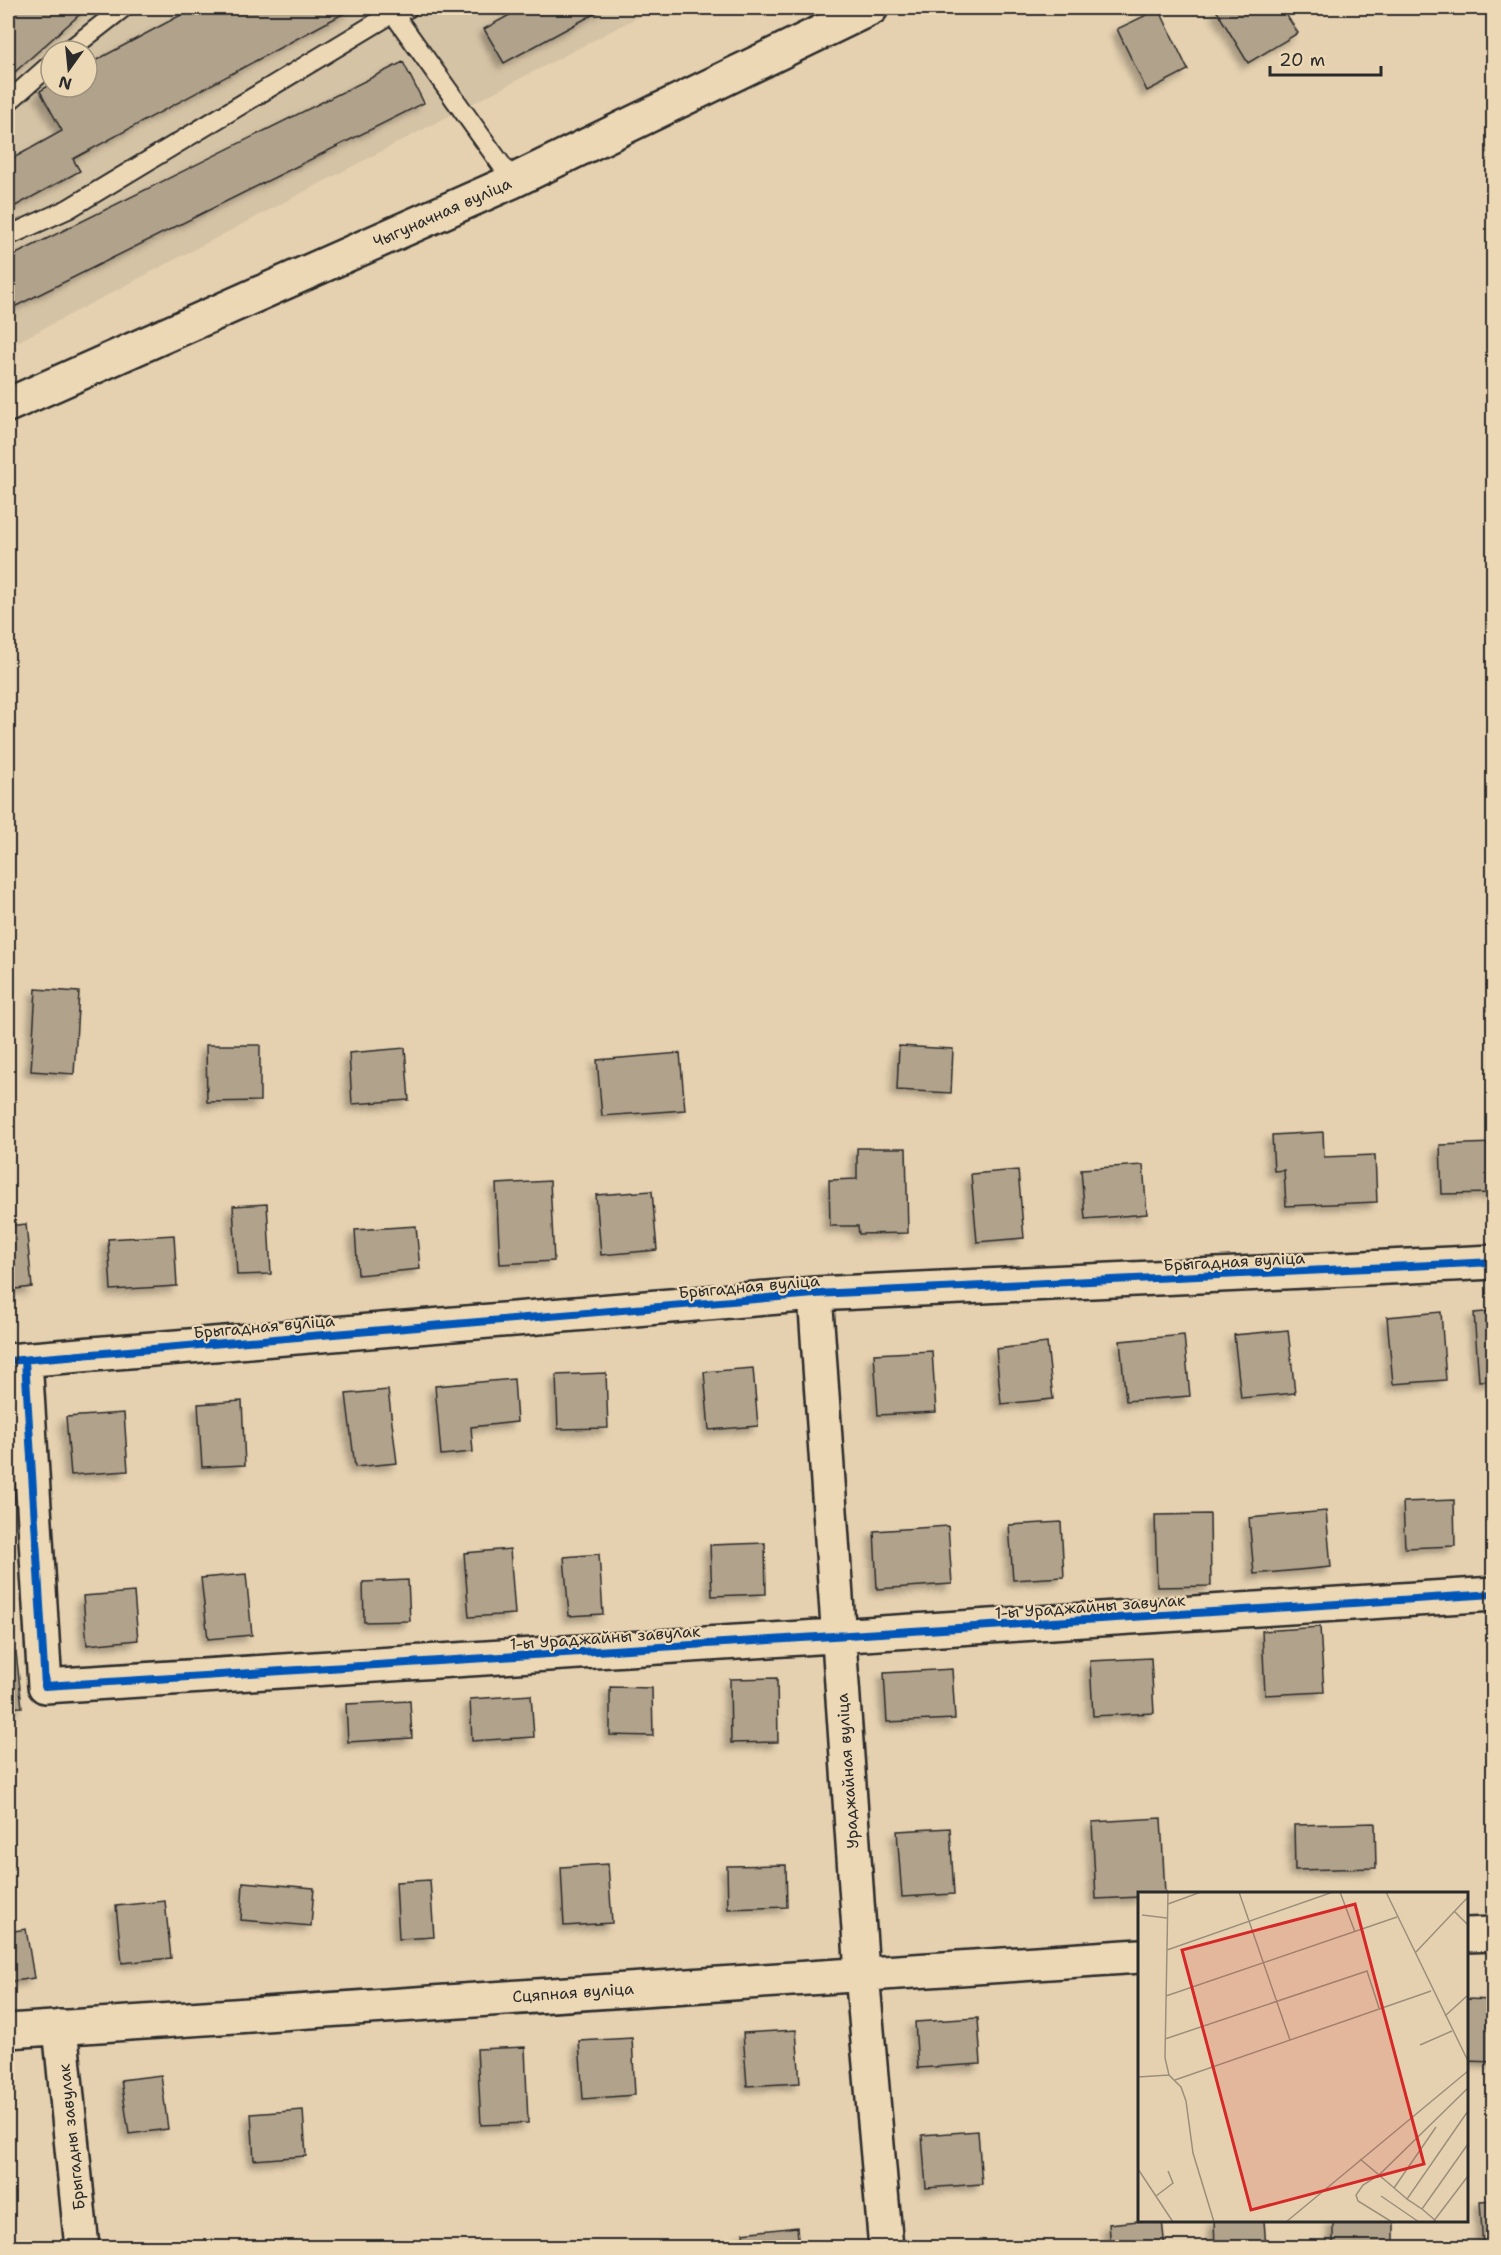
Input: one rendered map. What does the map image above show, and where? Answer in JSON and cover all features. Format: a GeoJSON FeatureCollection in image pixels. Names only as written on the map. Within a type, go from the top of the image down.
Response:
{"type":"FeatureCollection","features":[{"type":"Feature","properties":{"kind":"street","name":"Чыгуначная вуліца"},"geometry":{"type":"LineString","coordinates":[[8,405],[513,181],[871,8]]}},
{"type":"Feature","properties":{"kind":"street","name":"Брыгадная вуліца"},"geometry":{"type":"LineString","coordinates":[[16,1360],[816,1294],[1494,1262]]}},
{"type":"Feature","properties":{"kind":"street","name":"Ураджайная вуліца"},"geometry":{"type":"LineString","coordinates":[[816,1294],[862,1973],[886,2247]]}},
{"type":"Feature","properties":{"kind":"street","name":"1-ы Ураджайны завулак"},"geometry":{"type":"LineString","coordinates":[[16,1360],[45,1686],[1494,1594]]}},
{"type":"Feature","properties":{"kind":"street"},"geometry":{"type":"LineString","coordinates":[[1468,1935],[1494,1934]]}},
{"type":"Feature","properties":{"kind":"street","name":"Сцяпная вуліца"},"geometry":{"type":"LineString","coordinates":[[8,2031],[1138,1956]]}},
{"type":"Feature","properties":{"kind":"street","name":"Брыгадны завулак"},"geometry":{"type":"LineString","coordinates":[[60,2026],[82,2247]]}},
{"type":"Feature","properties":{"kind":"lane"},"geometry":{"type":"LineString","coordinates":[[83,39],[123,8]]}},
{"type":"Feature","properties":{"kind":"lane"},"geometry":{"type":"LineString","coordinates":[[8,236],[68,209],[397,9],[513,181]]}},
{"type":"Feature","properties":{"kind":"lane"},"geometry":{"type":"LineString","coordinates":[[8,102],[39,75]]}},
{"type":"Feature","properties":{"kind":"shaded area"},"geometry":{"type":"Polygon","coordinates":[[[8,8],[655,8],[8,347],[8,8]]]}},
{"type":"Feature","properties":{"kind":"building"},"geometry":{"type":"Polygon","coordinates":[[[8,8],[87,8],[52,39],[39,39],[39,51],[8,78],[8,8]]]}},
{"type":"Feature","properties":{"kind":"building"},"geometry":{"type":"Polygon","coordinates":[[[194,8],[352,9],[73,159],[80,171],[8,210],[8,161],[62,131],[44,99],[99,99],[99,59],[194,8]]]}},
{"type":"Feature","properties":{"kind":"building"},"geometry":{"type":"Polygon","coordinates":[[[522,8],[605,8],[504,63],[484,29],[522,8]]]}},
{"type":"Feature","properties":{"kind":"building"},"geometry":{"type":"Polygon","coordinates":[[[1220,8],[1282,8],[1298,33],[1248,63],[1216,10],[1220,8]]]}},
{"type":"Feature","properties":{"kind":"building"},"geometry":{"type":"Polygon","coordinates":[[[1159,9],[1188,70],[1147,91],[1117,29],[1159,9]]]}},
{"type":"Feature","properties":{"kind":"building"},"geometry":{"type":"Polygon","coordinates":[[[403,62],[424,103],[8,310],[8,258],[403,62]]]}},
{"type":"Feature","properties":{"kind":"building"},"geometry":{"type":"Polygon","coordinates":[[[36,989],[79,992],[74,1074],[31,1071],[36,989]]]}},
{"type":"Feature","properties":{"kind":"building"},"geometry":{"type":"Polygon","coordinates":[[[206,1045],[260,1045],[260,1101],[207,1102],[206,1045]]]}},
{"type":"Feature","properties":{"kind":"building"},"geometry":{"type":"Polygon","coordinates":[[[899,1046],[953,1049],[951,1093],[897,1090],[899,1046]]]}},
{"type":"Feature","properties":{"kind":"building"},"geometry":{"type":"Polygon","coordinates":[[[405,1048],[409,1100],[352,1104],[349,1053],[405,1048]]]}},
{"type":"Feature","properties":{"kind":"building"},"geometry":{"type":"Polygon","coordinates":[[[680,1053],[685,1110],[602,1116],[597,1060],[680,1053]]]}},
{"type":"Feature","properties":{"kind":"building"},"geometry":{"type":"Polygon","coordinates":[[[1323,1132],[1324,1157],[1375,1155],[1377,1202],[1286,1206],[1284,1170],[1274,1171],[1272,1135],[1323,1132]]]}},
{"type":"Feature","properties":{"kind":"building"},"geometry":{"type":"Polygon","coordinates":[[[1494,1143],[1494,1193],[1442,1194],[1440,1145],[1494,1143]]]}},
{"type":"Feature","properties":{"kind":"building"},"geometry":{"type":"Polygon","coordinates":[[[857,1148],[906,1148],[908,1233],[859,1234],[858,1226],[830,1226],[829,1180],[857,1179],[857,1148]]]}},
{"type":"Feature","properties":{"kind":"building"},"geometry":{"type":"Polygon","coordinates":[[[1143,1165],[1147,1214],[1085,1219],[1081,1169],[1143,1165]]]}},
{"type":"Feature","properties":{"kind":"building"},"geometry":{"type":"Polygon","coordinates":[[[1018,1170],[1024,1238],[977,1242],[971,1174],[1018,1170]]]}},
{"type":"Feature","properties":{"kind":"building"},"geometry":{"type":"Polygon","coordinates":[[[550,1181],[554,1261],[500,1264],[496,1184],[550,1181]]]}},
{"type":"Feature","properties":{"kind":"building"},"geometry":{"type":"Polygon","coordinates":[[[652,1191],[657,1250],[601,1255],[596,1195],[652,1191]]]}},
{"type":"Feature","properties":{"kind":"building"},"geometry":{"type":"Polygon","coordinates":[[[267,1204],[271,1274],[237,1275],[233,1206],[267,1204]]]}},
{"type":"Feature","properties":{"kind":"building"},"geometry":{"type":"Polygon","coordinates":[[[26,1224],[32,1287],[8,1290],[8,1226],[26,1224]]]}},
{"type":"Feature","properties":{"kind":"building"},"geometry":{"type":"Polygon","coordinates":[[[416,1226],[420,1269],[358,1275],[355,1230],[416,1226]]]}},
{"type":"Feature","properties":{"kind":"building"},"geometry":{"type":"Polygon","coordinates":[[[174,1235],[177,1286],[111,1290],[108,1239],[174,1235]]]}},
{"type":"Feature","properties":{"kind":"building"},"geometry":{"type":"Polygon","coordinates":[[[1494,1311],[1494,1380],[1479,1381],[1474,1313],[1494,1311]]]}},
{"type":"Feature","properties":{"kind":"building"},"geometry":{"type":"Polygon","coordinates":[[[1441,1312],[1446,1380],[1393,1384],[1387,1317],[1441,1312]]]}},
{"type":"Feature","properties":{"kind":"building"},"geometry":{"type":"Polygon","coordinates":[[[1288,1330],[1295,1393],[1241,1398],[1234,1335],[1288,1330]]]}},
{"type":"Feature","properties":{"kind":"building"},"geometry":{"type":"Polygon","coordinates":[[[1184,1335],[1190,1396],[1126,1401],[1120,1341],[1184,1335]]]}},
{"type":"Feature","properties":{"kind":"building"},"geometry":{"type":"Polygon","coordinates":[[[1047,1343],[1053,1399],[1001,1404],[996,1349],[1047,1343]]]}},
{"type":"Feature","properties":{"kind":"building"},"geometry":{"type":"Polygon","coordinates":[[[932,1351],[936,1412],[878,1415],[874,1354],[932,1351]]]}},
{"type":"Feature","properties":{"kind":"building"},"geometry":{"type":"Polygon","coordinates":[[[753,1368],[758,1426],[709,1430],[704,1372],[753,1368]]]}},
{"type":"Feature","properties":{"kind":"building"},"geometry":{"type":"Polygon","coordinates":[[[606,1373],[608,1428],[558,1429],[556,1375],[606,1373]]]}},
{"type":"Feature","properties":{"kind":"building"},"geometry":{"type":"Polygon","coordinates":[[[514,1379],[517,1422],[471,1427],[473,1452],[441,1455],[435,1386],[514,1379]]]}},
{"type":"Feature","properties":{"kind":"building"},"geometry":{"type":"Polygon","coordinates":[[[388,1390],[397,1463],[355,1467],[346,1394],[388,1390]]]}},
{"type":"Feature","properties":{"kind":"building"},"geometry":{"type":"Polygon","coordinates":[[[242,1401],[245,1465],[202,1467],[198,1404],[242,1401]]]}},
{"type":"Feature","properties":{"kind":"building"},"geometry":{"type":"Polygon","coordinates":[[[124,1413],[128,1471],[71,1475],[66,1417],[124,1413]]]}},
{"type":"Feature","properties":{"kind":"building"},"geometry":{"type":"Polygon","coordinates":[[[1454,1500],[1455,1546],[1405,1548],[1403,1502],[1454,1500]]]}},
{"type":"Feature","properties":{"kind":"building"},"geometry":{"type":"Polygon","coordinates":[[[1326,1511],[1331,1567],[1254,1574],[1249,1518],[1326,1511]]]}},
{"type":"Feature","properties":{"kind":"building"},"geometry":{"type":"Polygon","coordinates":[[[1210,1514],[1211,1586],[1157,1587],[1155,1515],[1210,1514]]]}},
{"type":"Feature","properties":{"kind":"building"},"geometry":{"type":"Polygon","coordinates":[[[1061,1522],[1064,1577],[1013,1580],[1009,1525],[1061,1522]]]}},
{"type":"Feature","properties":{"kind":"building"},"geometry":{"type":"Polygon","coordinates":[[[948,1526],[952,1584],[877,1589],[874,1531],[948,1526]]]}},
{"type":"Feature","properties":{"kind":"building"},"geometry":{"type":"Polygon","coordinates":[[[765,1543],[766,1594],[712,1596],[710,1545],[765,1543]]]}},
{"type":"Feature","properties":{"kind":"building"},"geometry":{"type":"Polygon","coordinates":[[[510,1549],[515,1614],[469,1617],[464,1553],[510,1549]]]}},
{"type":"Feature","properties":{"kind":"building"},"geometry":{"type":"Polygon","coordinates":[[[599,1554],[603,1614],[569,1616],[564,1557],[599,1554]]]}},
{"type":"Feature","properties":{"kind":"building"},"geometry":{"type":"Polygon","coordinates":[[[246,1574],[252,1635],[208,1639],[201,1578],[246,1574]]]}},
{"type":"Feature","properties":{"kind":"building"},"geometry":{"type":"Polygon","coordinates":[[[408,1580],[410,1621],[364,1622],[363,1582],[408,1580]]]}},
{"type":"Feature","properties":{"kind":"building"},"geometry":{"type":"Polygon","coordinates":[[[134,1592],[138,1640],[87,1645],[83,1596],[134,1592]]]}},
{"type":"Feature","properties":{"kind":"building"},"geometry":{"type":"Polygon","coordinates":[[[1320,1627],[1324,1692],[1265,1695],[1262,1631],[1320,1627]]]}},
{"type":"Feature","properties":{"kind":"building"},"geometry":{"type":"Polygon","coordinates":[[[16,1652],[22,1707],[8,1708],[8,1653],[16,1652]]]}},
{"type":"Feature","properties":{"kind":"building"},"geometry":{"type":"Polygon","coordinates":[[[1151,1658],[1154,1713],[1093,1716],[1090,1661],[1151,1658]]]}},
{"type":"Feature","properties":{"kind":"building"},"geometry":{"type":"Polygon","coordinates":[[[952,1669],[955,1719],[887,1722],[884,1673],[952,1669]]]}},
{"type":"Feature","properties":{"kind":"building"},"geometry":{"type":"Polygon","coordinates":[[[777,1678],[778,1742],[731,1743],[730,1679],[777,1678]]]}},
{"type":"Feature","properties":{"kind":"building"},"geometry":{"type":"Polygon","coordinates":[[[610,1687],[652,1688],[653,1736],[610,1735],[610,1687]]]}},
{"type":"Feature","properties":{"kind":"building"},"geometry":{"type":"Polygon","coordinates":[[[531,1695],[534,1737],[472,1741],[470,1699],[531,1695]]]}},
{"type":"Feature","properties":{"kind":"building"},"geometry":{"type":"Polygon","coordinates":[[[410,1701],[412,1738],[348,1742],[346,1704],[410,1701]]]}},
{"type":"Feature","properties":{"kind":"building"},"geometry":{"type":"Polygon","coordinates":[[[1161,1818],[1165,1892],[1138,1892],[1138,1897],[1096,1899],[1092,1822],[1161,1818]]]}},
{"type":"Feature","properties":{"kind":"building"},"geometry":{"type":"Polygon","coordinates":[[[1375,1823],[1376,1868],[1295,1870],[1294,1825],[1375,1823]]]}},
{"type":"Feature","properties":{"kind":"building"},"geometry":{"type":"Polygon","coordinates":[[[950,1828],[954,1894],[902,1897],[897,1831],[950,1828]]]}},
{"type":"Feature","properties":{"kind":"building"},"geometry":{"type":"Polygon","coordinates":[[[608,1864],[612,1923],[564,1926],[561,1867],[608,1864]]]}},
{"type":"Feature","properties":{"kind":"building"},"geometry":{"type":"Polygon","coordinates":[[[786,1865],[787,1907],[728,1909],[727,1866],[786,1865]]]}},
{"type":"Feature","properties":{"kind":"building"},"geometry":{"type":"Polygon","coordinates":[[[430,1880],[434,1937],[399,1939],[396,1882],[430,1880]]]}},
{"type":"Feature","properties":{"kind":"building"},"geometry":{"type":"Polygon","coordinates":[[[243,1882],[314,1888],[311,1926],[241,1920],[243,1882]]]}},
{"type":"Feature","properties":{"kind":"building"},"geometry":{"type":"Polygon","coordinates":[[[165,1901],[171,1958],[122,1963],[116,1906],[165,1901]]]}},
{"type":"Feature","properties":{"kind":"building"},"geometry":{"type":"Polygon","coordinates":[[[26,1929],[34,1978],[8,1982],[8,1932],[26,1929]]]}},
{"type":"Feature","properties":{"kind":"building"},"geometry":{"type":"Polygon","coordinates":[[[1468,1999],[1494,2000],[1494,2062],[1468,2061],[1468,1999]]]}},
{"type":"Feature","properties":{"kind":"building"},"geometry":{"type":"Polygon","coordinates":[[[978,2018],[981,2064],[918,2068],[915,2022],[978,2018]]]}},
{"type":"Feature","properties":{"kind":"building"},"geometry":{"type":"Polygon","coordinates":[[[796,2030],[800,2083],[747,2086],[743,2033],[796,2030]]]}},
{"type":"Feature","properties":{"kind":"building"},"geometry":{"type":"Polygon","coordinates":[[[632,2038],[635,2095],[583,2099],[579,2041],[632,2038]]]}},
{"type":"Feature","properties":{"kind":"building"},"geometry":{"type":"Polygon","coordinates":[[[525,2047],[528,2123],[481,2125],[477,2049],[525,2047]]]}},
{"type":"Feature","properties":{"kind":"building"},"geometry":{"type":"Polygon","coordinates":[[[161,2075],[168,2129],[129,2134],[121,2080],[161,2075]]]}},
{"type":"Feature","properties":{"kind":"building"},"geometry":{"type":"Polygon","coordinates":[[[303,2110],[306,2156],[254,2160],[251,2114],[303,2110]]]}},
{"type":"Feature","properties":{"kind":"building"},"geometry":{"type":"Polygon","coordinates":[[[978,2131],[982,2184],[926,2188],[922,2135],[978,2131]]]}},
{"type":"Feature","properties":{"kind":"building"},"geometry":{"type":"Polygon","coordinates":[[[1494,2200],[1494,2248],[1483,2248],[1480,2201],[1494,2200]]]}},
{"type":"Feature","properties":{"kind":"building"},"geometry":{"type":"Polygon","coordinates":[[[1138,2221],[1162,2222],[1165,2248],[1111,2248],[1109,2224],[1138,2221]]]}},
{"type":"Feature","properties":{"kind":"building"},"geometry":{"type":"Polygon","coordinates":[[[1214,2222],[1264,2222],[1266,2248],[1215,2248],[1214,2222]]]}},
{"type":"Feature","properties":{"kind":"building"},"geometry":{"type":"Polygon","coordinates":[[[1333,2222],[1394,2222],[1394,2248],[1333,2248],[1333,2222]]]}},
{"type":"Feature","properties":{"kind":"building"},"geometry":{"type":"Polygon","coordinates":[[[797,2227],[799,2248],[745,2248],[743,2233],[797,2227]]]}},
{"type":"Feature","properties":{"kind":"building"},"geometry":{"type":"Polygon","coordinates":[[[1014,2241],[1015,2248],[939,2248],[938,2245],[1014,2241]]]}},
{"type":"Feature","properties":{"kind":"cycle path"},"geometry":{"type":"LineString","coordinates":[[8,1361],[815,1294],[1494,1262]]}},
{"type":"Feature","properties":{"kind":"cycle path"},"geometry":{"type":"LineString","coordinates":[[25,1360],[45,1686],[1494,1594]]}}]}
